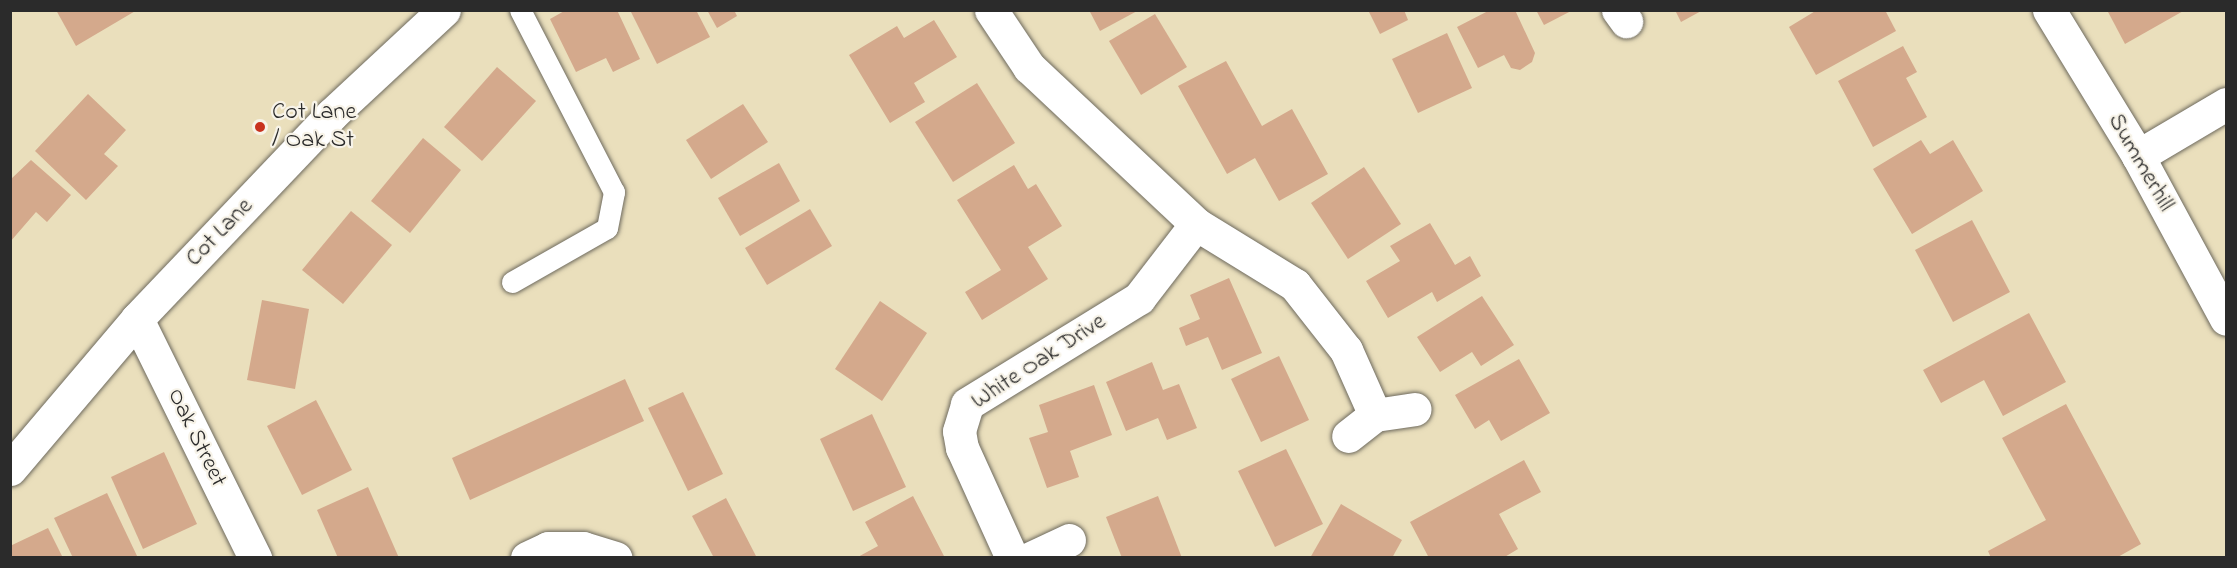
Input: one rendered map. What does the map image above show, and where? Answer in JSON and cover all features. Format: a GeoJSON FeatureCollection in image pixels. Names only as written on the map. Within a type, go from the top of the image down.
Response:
{"type":"FeatureCollection","features":[{"type":"Feature","properties":{"kind":"street","name":"Cot Lane"},"geometry":{"type":"LineString","coordinates":[[10,469],[137,319],[332,115],[444,10]]}},
{"type":"Feature","properties":{"kind":"street"},"geometry":{"type":"LineString","coordinates":[[991,10],[1029,67],[1196,224],[1295,285],[1346,350],[1375,415]]}},
{"type":"Feature","properties":{"kind":"street","name":"Summerhill"},"geometry":{"type":"LineString","coordinates":[[2049,10],[2138,156],[2226,319]]}},
{"type":"Feature","properties":{"kind":"street"},"geometry":{"type":"LineString","coordinates":[[2138,156],[2226,105]]}},
{"type":"Feature","properties":{"kind":"street","name":"White Oak Drive"},"geometry":{"type":"LineString","coordinates":[[1012,558],[962,448],[959,431],[967,404],[1139,298],[1196,224]]}},
{"type":"Feature","properties":{"kind":"street","name":"Oak Street"},"geometry":{"type":"LineString","coordinates":[[137,319],[255,558]]}},
{"type":"Feature","properties":{"kind":"street"},"geometry":{"type":"LineString","coordinates":[[1348,436],[1375,415],[1415,409]]}},
{"type":"Feature","properties":{"kind":"street"},"geometry":{"type":"LineString","coordinates":[[1031,558],[1069,540]]}},
{"type":"Feature","properties":{"kind":"street"},"geometry":{"type":"LineString","coordinates":[[527,558],[548,548],[583,548],[616,558]]}},
{"type":"Feature","properties":{"kind":"lane"},"geometry":{"type":"LineString","coordinates":[[512,282],[607,228],[614,192],[520,10]]}},
{"type":"Feature","properties":{"kind":"building"},"geometry":{"type":"Polygon","coordinates":[[[56,10],[137,10],[76,46],[56,10]]]}},
{"type":"Feature","properties":{"kind":"building"},"geometry":{"type":"Polygon","coordinates":[[[566,10],[617,10],[640,59],[613,72],[606,58],[576,72],[550,19],[566,10]]]}},
{"type":"Feature","properties":{"kind":"building"},"geometry":{"type":"Polygon","coordinates":[[[630,10],[696,10],[710,37],[657,64],[630,10]]]}},
{"type":"Feature","properties":{"kind":"building"},"geometry":{"type":"Polygon","coordinates":[[[707,10],[734,10],[737,16],[717,28],[707,10]]]}},
{"type":"Feature","properties":{"kind":"building"},"geometry":{"type":"Polygon","coordinates":[[[1089,10],[1139,10],[1100,31],[1089,10]]]}},
{"type":"Feature","properties":{"kind":"building"},"geometry":{"type":"Polygon","coordinates":[[[1368,10],[1404,10],[1408,20],[1380,34],[1368,10]]]}},
{"type":"Feature","properties":{"kind":"building"},"geometry":{"type":"Polygon","coordinates":[[[1490,10],[1515,10],[1535,53],[1532,62],[1520,70],[1511,68],[1504,55],[1478,68],[1457,27],[1490,10]]]}},
{"type":"Feature","properties":{"kind":"building"},"geometry":{"type":"Polygon","coordinates":[[[1536,10],[1573,10],[1544,25],[1536,10]]]}},
{"type":"Feature","properties":{"kind":"building"},"geometry":{"type":"Polygon","coordinates":[[[1675,10],[1703,10],[1681,22],[1675,10]]]}},
{"type":"Feature","properties":{"kind":"building"},"geometry":{"type":"Polygon","coordinates":[[[1817,10],[1885,10],[1896,31],[1816,75],[1789,27],[1817,10]]]}},
{"type":"Feature","properties":{"kind":"building"},"geometry":{"type":"Polygon","coordinates":[[[2107,10],[2185,10],[2125,44],[2107,10]]]}},
{"type":"Feature","properties":{"kind":"building"},"geometry":{"type":"Polygon","coordinates":[[[1155,14],[1187,67],[1141,95],[1109,41],[1155,14]]]}},
{"type":"Feature","properties":{"kind":"building"},"geometry":{"type":"Polygon","coordinates":[[[934,20],[957,57],[914,83],[925,102],[890,123],[849,55],[897,26],[904,38],[934,20]]]}},
{"type":"Feature","properties":{"kind":"building"},"geometry":{"type":"Polygon","coordinates":[[[1447,33],[1472,88],[1418,113],[1392,59],[1447,33]]]}},
{"type":"Feature","properties":{"kind":"building"},"geometry":{"type":"Polygon","coordinates":[[[1903,46],[1917,72],[1906,78],[1927,117],[1873,147],[1838,81],[1903,46]]]}},
{"type":"Feature","properties":{"kind":"building"},"geometry":{"type":"Polygon","coordinates":[[[1226,61],[1262,126],[1292,109],[1328,174],[1279,201],[1255,158],[1227,174],[1178,86],[1226,61]]]}},
{"type":"Feature","properties":{"kind":"building"},"geometry":{"type":"Polygon","coordinates":[[[497,67],[536,101],[482,161],[444,127],[497,67]]]}},
{"type":"Feature","properties":{"kind":"building"},"geometry":{"type":"Polygon","coordinates":[[[977,83],[1015,143],[953,182],[915,122],[977,83]]]}},
{"type":"Feature","properties":{"kind":"building"},"geometry":{"type":"Polygon","coordinates":[[[88,94],[126,130],[104,154],[118,166],[86,200],[35,151],[88,94]]]}},
{"type":"Feature","properties":{"kind":"building"},"geometry":{"type":"Polygon","coordinates":[[[743,104],[768,142],[711,179],[686,140],[743,104]]]}},
{"type":"Feature","properties":{"kind":"building"},"geometry":{"type":"Polygon","coordinates":[[[423,138],[461,170],[410,233],[371,201],[423,138]]]}},
{"type":"Feature","properties":{"kind":"building"},"geometry":{"type":"Polygon","coordinates":[[[1921,140],[1930,154],[1953,140],[1983,191],[1912,234],[1873,169],[1921,140]]]}},
{"type":"Feature","properties":{"kind":"building"},"geometry":{"type":"Polygon","coordinates":[[[31,160],[71,195],[47,222],[36,212],[10,242],[10,180],[31,160]]]}},
{"type":"Feature","properties":{"kind":"building"},"geometry":{"type":"Polygon","coordinates":[[[779,163],[800,201],[740,236],[718,198],[779,163]]]}},
{"type":"Feature","properties":{"kind":"building"},"geometry":{"type":"Polygon","coordinates":[[[1014,165],[1028,189],[1036,184],[1062,226],[1028,247],[1048,279],[982,320],[965,292],[1001,270],[957,200],[1014,165]]]}},
{"type":"Feature","properties":{"kind":"building"},"geometry":{"type":"Polygon","coordinates":[[[1364,167],[1401,224],[1348,259],[1311,203],[1364,167]]]}},
{"type":"Feature","properties":{"kind":"building"},"geometry":{"type":"Polygon","coordinates":[[[810,209],[832,246],[767,285],[745,248],[810,209]]]}},
{"type":"Feature","properties":{"kind":"building"},"geometry":{"type":"Polygon","coordinates":[[[351,211],[392,245],[343,304],[302,270],[351,211]]]}},
{"type":"Feature","properties":{"kind":"building"},"geometry":{"type":"Polygon","coordinates":[[[1972,220],[2010,292],[1953,322],[1915,250],[1972,220]]]}},
{"type":"Feature","properties":{"kind":"building"},"geometry":{"type":"Polygon","coordinates":[[[1430,223],[1455,265],[1470,256],[1481,276],[1437,302],[1432,292],[1388,318],[1366,281],[1400,261],[1390,246],[1430,223]]]}},
{"type":"Feature","properties":{"kind":"building"},"geometry":{"type":"Polygon","coordinates":[[[1229,278],[1262,353],[1222,370],[1208,337],[1186,346],[1179,328],[1200,319],[1190,295],[1229,278]]]}},
{"type":"Feature","properties":{"kind":"building"},"geometry":{"type":"Polygon","coordinates":[[[1482,296],[1514,345],[1481,366],[1472,352],[1440,372],[1417,337],[1482,296]]]}},
{"type":"Feature","properties":{"kind":"building"},"geometry":{"type":"Polygon","coordinates":[[[262,300],[309,309],[295,389],[247,380],[262,300]]]}},
{"type":"Feature","properties":{"kind":"building"},"geometry":{"type":"Polygon","coordinates":[[[880,301],[927,333],[882,401],[835,369],[880,301]]]}},
{"type":"Feature","properties":{"kind":"building"},"geometry":{"type":"Polygon","coordinates":[[[2029,313],[2066,382],[2003,416],[1984,380],[1941,403],[1923,370],[2029,313]]]}},
{"type":"Feature","properties":{"kind":"building"},"geometry":{"type":"Polygon","coordinates":[[[1279,356],[1309,420],[1261,442],[1231,379],[1279,356]]]}},
{"type":"Feature","properties":{"kind":"building"},"geometry":{"type":"Polygon","coordinates":[[[1519,359],[1550,413],[1501,441],[1489,420],[1475,429],[1455,395],[1519,359]]]}},
{"type":"Feature","properties":{"kind":"building"},"geometry":{"type":"Polygon","coordinates":[[[1152,362],[1163,390],[1179,384],[1197,428],[1167,440],[1158,418],[1126,431],[1106,382],[1152,362]]]}},
{"type":"Feature","properties":{"kind":"building"},"geometry":{"type":"Polygon","coordinates":[[[625,379],[644,421],[470,500],[452,458],[625,379]]]}},
{"type":"Feature","properties":{"kind":"building"},"geometry":{"type":"Polygon","coordinates":[[[1094,385],[1112,435],[1070,451],[1079,477],[1047,488],[1029,438],[1048,432],[1039,405],[1094,385]]]}},
{"type":"Feature","properties":{"kind":"building"},"geometry":{"type":"Polygon","coordinates":[[[683,392],[723,474],[688,491],[648,408],[683,392]]]}},
{"type":"Feature","properties":{"kind":"building"},"geometry":{"type":"Polygon","coordinates":[[[316,400],[352,470],[302,495],[267,426],[316,400]]]}},
{"type":"Feature","properties":{"kind":"building"},"geometry":{"type":"Polygon","coordinates":[[[2066,404],[2141,544],[2116,558],[1991,558],[1988,551],[2046,520],[2002,438],[2066,404]]]}},
{"type":"Feature","properties":{"kind":"building"},"geometry":{"type":"Polygon","coordinates":[[[872,414],[906,487],[853,511],[820,439],[872,414]]]}},
{"type":"Feature","properties":{"kind":"building"},"geometry":{"type":"Polygon","coordinates":[[[1286,449],[1323,524],[1275,547],[1238,471],[1286,449]]]}},
{"type":"Feature","properties":{"kind":"building"},"geometry":{"type":"Polygon","coordinates":[[[164,452],[197,524],[143,549],[111,477],[164,452]]]}},
{"type":"Feature","properties":{"kind":"building"},"geometry":{"type":"Polygon","coordinates":[[[1524,460],[1541,492],[1499,514],[1518,549],[1503,558],[1429,558],[1410,522],[1524,460]]]}},
{"type":"Feature","properties":{"kind":"building"},"geometry":{"type":"Polygon","coordinates":[[[368,487],[399,558],[338,558],[317,510],[368,487]]]}},
{"type":"Feature","properties":{"kind":"building"},"geometry":{"type":"Polygon","coordinates":[[[107,493],[138,558],[73,558],[54,518],[107,493]]]}},
{"type":"Feature","properties":{"kind":"building"},"geometry":{"type":"Polygon","coordinates":[[[913,496],[945,558],[856,558],[878,546],[865,522],[913,496]]]}},
{"type":"Feature","properties":{"kind":"building"},"geometry":{"type":"Polygon","coordinates":[[[1158,496],[1182,558],[1122,558],[1106,517],[1158,496]]]}},
{"type":"Feature","properties":{"kind":"building"},"geometry":{"type":"Polygon","coordinates":[[[726,498],[757,558],[714,558],[692,516],[726,498]]]}},
{"type":"Feature","properties":{"kind":"building"},"geometry":{"type":"Polygon","coordinates":[[[1341,504],[1402,540],[1392,558],[1310,558],[1341,504]]]}},
{"type":"Feature","properties":{"kind":"building"},"geometry":{"type":"Polygon","coordinates":[[[48,528],[63,558],[10,558],[10,546],[48,528]]]}},
{"type":"Feature","properties":{"kind":"place","name":"Cot Lane / Oak St"},"geometry":{"type":"Point","coordinates":[260,127]}}]}
